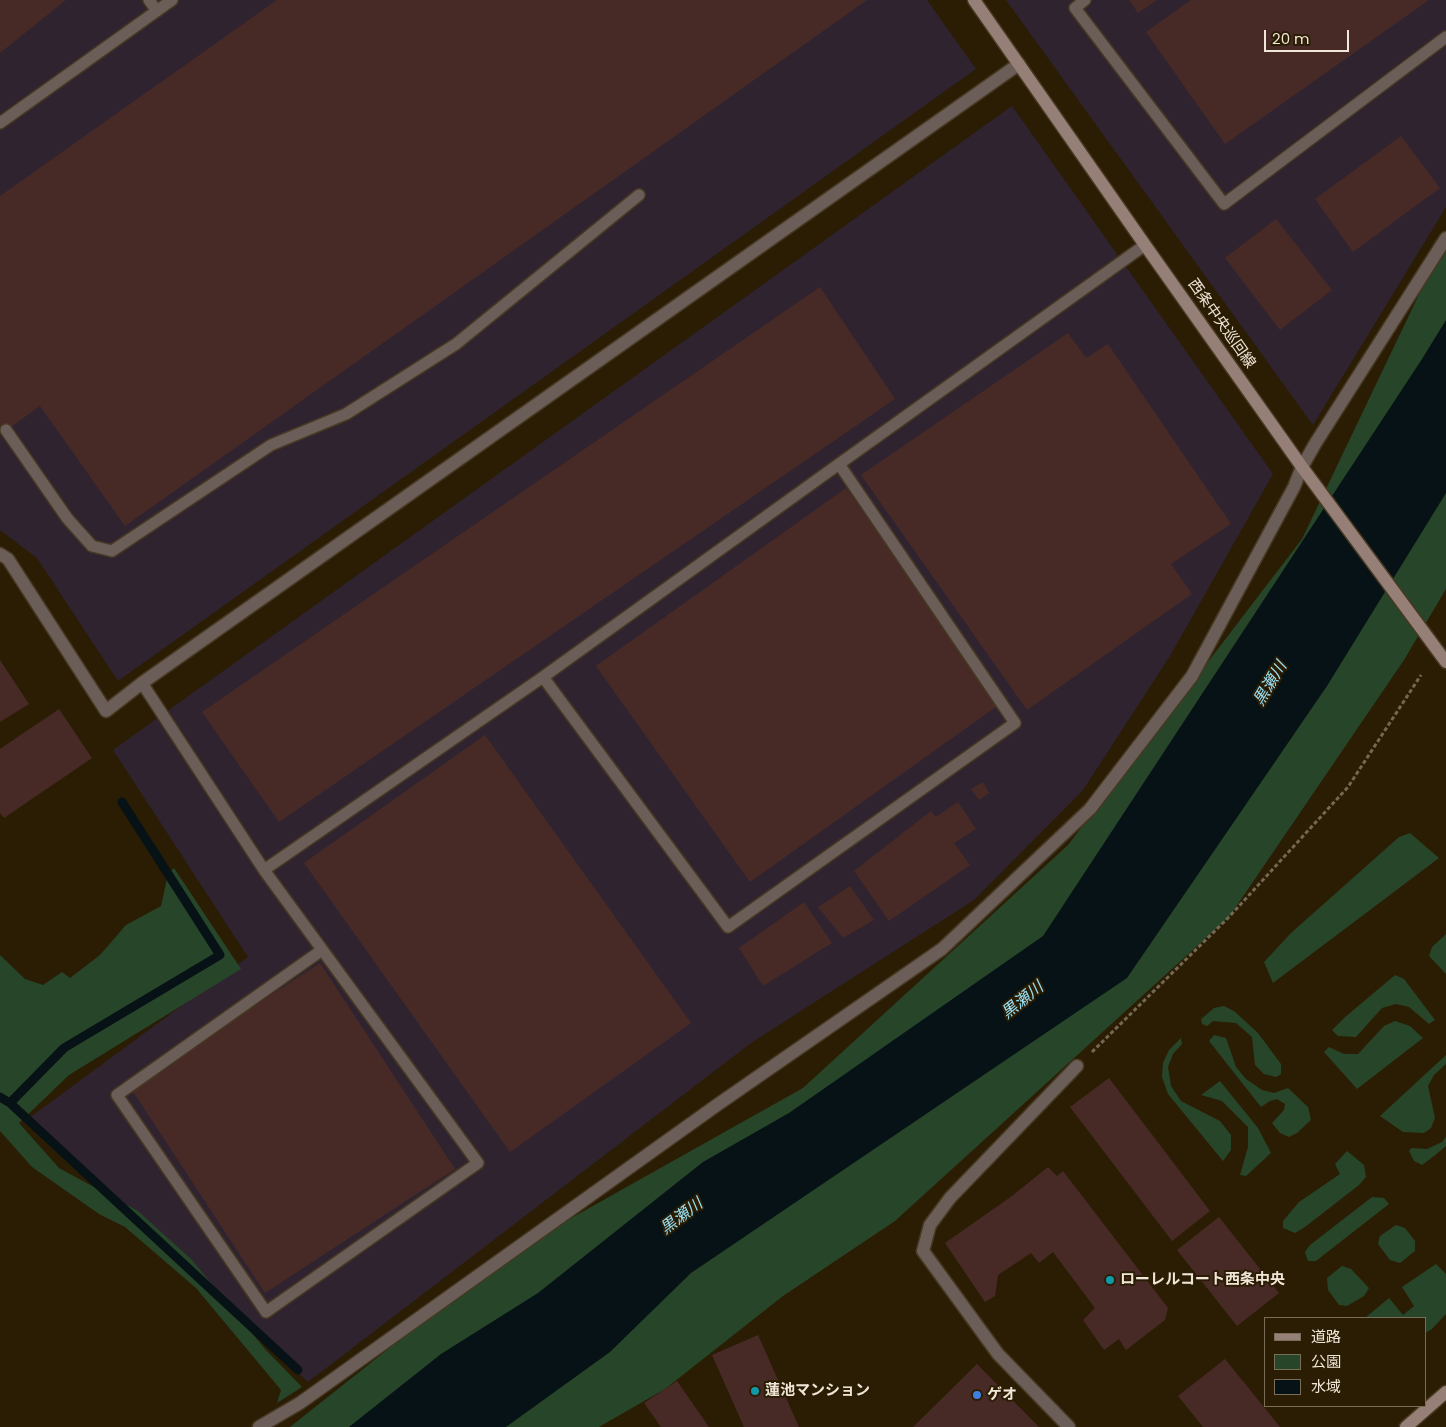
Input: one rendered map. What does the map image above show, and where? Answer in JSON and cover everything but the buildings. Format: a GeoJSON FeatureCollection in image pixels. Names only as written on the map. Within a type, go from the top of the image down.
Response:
{"type":"FeatureCollection","features":[{"type":"Feature","properties":{"kind":"street","name":"西条中央巡回線"},"geometry":{"type":"LineString","coordinates":[[974,0],[1302,466],[1446,662]]}},
{"type":"Feature","properties":{"kind":"street"},"geometry":{"type":"LineString","coordinates":[[0,554],[8,559],[106,711],[142,682],[1019,64]]}},
{"type":"Feature","properties":{"kind":"street"},"geometry":{"type":"LineString","coordinates":[[259,1427],[300,1403],[709,1110],[942,949],[1090,809],[1192,676],[1294,487],[1302,466],[1446,238]]}},
{"type":"Feature","properties":{"kind":"street"},"geometry":{"type":"LineString","coordinates":[[1069,1427],[998,1354],[923,1251],[930,1225],[950,1198],[1077,1066]]}},
{"type":"Feature","properties":{"kind":"street"},"geometry":{"type":"LineString","coordinates":[[1407,1427],[1446,1392]]}},
{"type":"Feature","properties":{"kind":"lane"},"geometry":{"type":"LineString","coordinates":[[149,0],[157,11]]}},
{"type":"Feature","properties":{"kind":"lane"},"geometry":{"type":"LineString","coordinates":[[0,123],[172,0]]}},
{"type":"Feature","properties":{"kind":"lane"},"geometry":{"type":"LineString","coordinates":[[1085,0],[1076,8],[1224,204],[1446,37]]}},
{"type":"Feature","properties":{"kind":"lane"},"geometry":{"type":"LineString","coordinates":[[6,430],[67,518],[92,546],[112,551],[271,445],[346,414],[456,344],[639,195]]}},
{"type":"Feature","properties":{"kind":"lane"},"geometry":{"type":"LineString","coordinates":[[264,870],[543,677],[1145,244]]}},
{"type":"Feature","properties":{"kind":"lane"},"geometry":{"type":"LineString","coordinates":[[543,677],[728,927],[1015,723],[839,464]]}},
{"type":"Feature","properties":{"kind":"lane"},"geometry":{"type":"LineString","coordinates":[[142,682],[264,870],[478,1163],[266,1312],[117,1095],[322,950]]}},
{"type":"Feature","properties":{"kind":"path"},"geometry":{"type":"LineString","coordinates":[[1077,1066],[1229,917],[1348,787],[1421,675]]}},
{"type":"Feature","properties":{"kind":"shaded area"},"geometry":{"type":"Polygon","coordinates":[[[0,0],[927,0],[976,69],[118,681],[37,558],[0,530],[0,0]]]}},
{"type":"Feature","properties":{"kind":"shaded area"},"geometry":{"type":"Polygon","coordinates":[[[1006,0],[1446,0],[1446,207],[1313,425],[1006,0]]]}},
{"type":"Feature","properties":{"kind":"shaded area"},"geometry":{"type":"Polygon","coordinates":[[[1012,106],[1273,474],[1170,656],[1083,790],[974,900],[751,1043],[308,1382],[25,1121],[248,957],[113,750],[1012,106]]]}},
{"type":"Feature","properties":{"kind":"green space"},"geometry":{"type":"Polygon","coordinates":[[[1446,238],[1446,589],[1404,660],[1229,917],[895,1221],[783,1296],[665,1389],[599,1427],[290,1427],[509,1253],[803,1088],[1068,845],[1302,539],[1446,238]]]}},
{"type":"Feature","properties":{"kind":"green space"},"geometry":{"type":"Polygon","coordinates":[[[1410,833],[1439,858],[1273,983],[1264,962],[1291,933],[1399,837],[1410,833]]]}},
{"type":"Feature","properties":{"kind":"green space"},"geometry":{"type":"Polygon","coordinates":[[[174,868],[241,969],[69,1075],[19,1123],[59,1168],[138,1211],[192,1260],[265,1349],[302,1387],[277,1403],[281,1390],[196,1288],[125,1227],[99,1214],[32,1167],[0,1131],[0,955],[25,979],[43,985],[62,972],[70,978],[100,955],[126,925],[161,906],[168,874],[174,868]]]}},
{"type":"Feature","properties":{"kind":"green space"},"geometry":{"type":"Polygon","coordinates":[[[1446,934],[1446,974],[1429,956],[1432,947],[1446,934]]]}},
{"type":"Feature","properties":{"kind":"green space"},"geometry":{"type":"Polygon","coordinates":[[[1395,975],[1404,979],[1435,1020],[1429,1024],[1409,1007],[1396,1004],[1382,1008],[1356,1037],[1338,1036],[1332,1030],[1344,1018],[1395,975]]]}},
{"type":"Feature","properties":{"kind":"green space"},"geometry":{"type":"Polygon","coordinates":[[[1224,1006],[1234,1011],[1258,1033],[1281,1064],[1281,1074],[1276,1077],[1264,1074],[1255,1065],[1252,1037],[1236,1023],[1213,1021],[1207,1026],[1202,1024],[1201,1019],[1214,1008],[1224,1006]]]}},
{"type":"Feature","properties":{"kind":"green space"},"geometry":{"type":"Polygon","coordinates":[[[1395,1021],[1410,1026],[1423,1038],[1357,1089],[1324,1052],[1329,1047],[1344,1054],[1358,1054],[1384,1026],[1395,1021]]]}},
{"type":"Feature","properties":{"kind":"green space"},"geometry":{"type":"Polygon","coordinates":[[[1214,1035],[1226,1038],[1236,1067],[1246,1079],[1262,1090],[1274,1093],[1288,1088],[1308,1107],[1311,1120],[1297,1133],[1289,1137],[1280,1133],[1272,1123],[1284,1110],[1285,1104],[1277,1099],[1261,1107],[1209,1041],[1214,1035]]]}},
{"type":"Feature","properties":{"kind":"green space"},"geometry":{"type":"Polygon","coordinates":[[[1181,1038],[1182,1044],[1173,1054],[1168,1067],[1171,1086],[1181,1101],[1220,1121],[1231,1135],[1231,1150],[1223,1161],[1168,1094],[1162,1077],[1163,1063],[1169,1050],[1181,1038]]]}},
{"type":"Feature","properties":{"kind":"green space"},"geometry":{"type":"Polygon","coordinates":[[[1446,1055],[1446,1064],[1434,1075],[1428,1086],[1435,1118],[1431,1128],[1424,1133],[1403,1132],[1380,1116],[1446,1055]]]}},
{"type":"Feature","properties":{"kind":"green space"},"geometry":{"type":"Polygon","coordinates":[[[1220,1081],[1258,1128],[1271,1153],[1246,1176],[1240,1175],[1248,1147],[1248,1127],[1222,1101],[1201,1095],[1220,1081]]]}},
{"type":"Feature","properties":{"kind":"green space"},"geometry":{"type":"Polygon","coordinates":[[[1446,1137],[1446,1146],[1422,1165],[1414,1161],[1409,1151],[1411,1148],[1427,1149],[1442,1142],[1446,1137]]]}},
{"type":"Feature","properties":{"kind":"green space"},"geometry":{"type":"Polygon","coordinates":[[[1347,1151],[1364,1165],[1366,1177],[1359,1185],[1305,1227],[1295,1233],[1283,1228],[1283,1221],[1299,1202],[1340,1174],[1335,1164],[1347,1151]]]}},
{"type":"Feature","properties":{"kind":"green space"},"geometry":{"type":"Polygon","coordinates":[[[1372,1197],[1384,1198],[1389,1204],[1316,1261],[1308,1261],[1305,1252],[1310,1245],[1372,1197]]]}},
{"type":"Feature","properties":{"kind":"green space"},"geometry":{"type":"Polygon","coordinates":[[[1396,1225],[1405,1228],[1415,1241],[1415,1251],[1400,1263],[1390,1260],[1378,1244],[1380,1236],[1396,1225]]]}},
{"type":"Feature","properties":{"kind":"green space"},"geometry":{"type":"Polygon","coordinates":[[[1436,1264],[1446,1274],[1446,1314],[1432,1329],[1426,1332],[1426,1317],[1366,1317],[1389,1298],[1403,1315],[1414,1306],[1402,1287],[1436,1264]]]}},
{"type":"Feature","properties":{"kind":"green space"},"geometry":{"type":"Polygon","coordinates":[[[1342,1266],[1351,1269],[1369,1288],[1364,1296],[1347,1306],[1339,1305],[1328,1290],[1327,1278],[1342,1266]]]}},
{"type":"Feature","properties":{"kind":"water","name":"黒瀬川"},"geometry":{"type":"Polygon","coordinates":[[[1446,320],[1446,493],[1327,686],[1127,978],[691,1273],[610,1352],[506,1427],[349,1427],[441,1354],[538,1293],[703,1162],[789,1113],[1043,936],[1446,320]]]}},
{"type":"Feature","properties":{"kind":"waterway"},"geometry":{"type":"LineString","coordinates":[[10,1103],[64,1048],[220,955],[122,802]]}},
{"type":"Feature","properties":{"kind":"waterway"},"geometry":{"type":"LineString","coordinates":[[0,1097],[10,1103],[298,1370]]}},
{"type":"Feature","properties":{"kind":"place","name":"ローレルコート西条中央"},"geometry":{"type":"Point","coordinates":[1110,1280]}},
{"type":"Feature","properties":{"kind":"place","name":"蓮池マンション"},"geometry":{"type":"Point","coordinates":[755,1391]}},
{"type":"Feature","properties":{"kind":"place","name":"ゲオ"},"geometry":{"type":"Point","coordinates":[977,1395]}}]}
